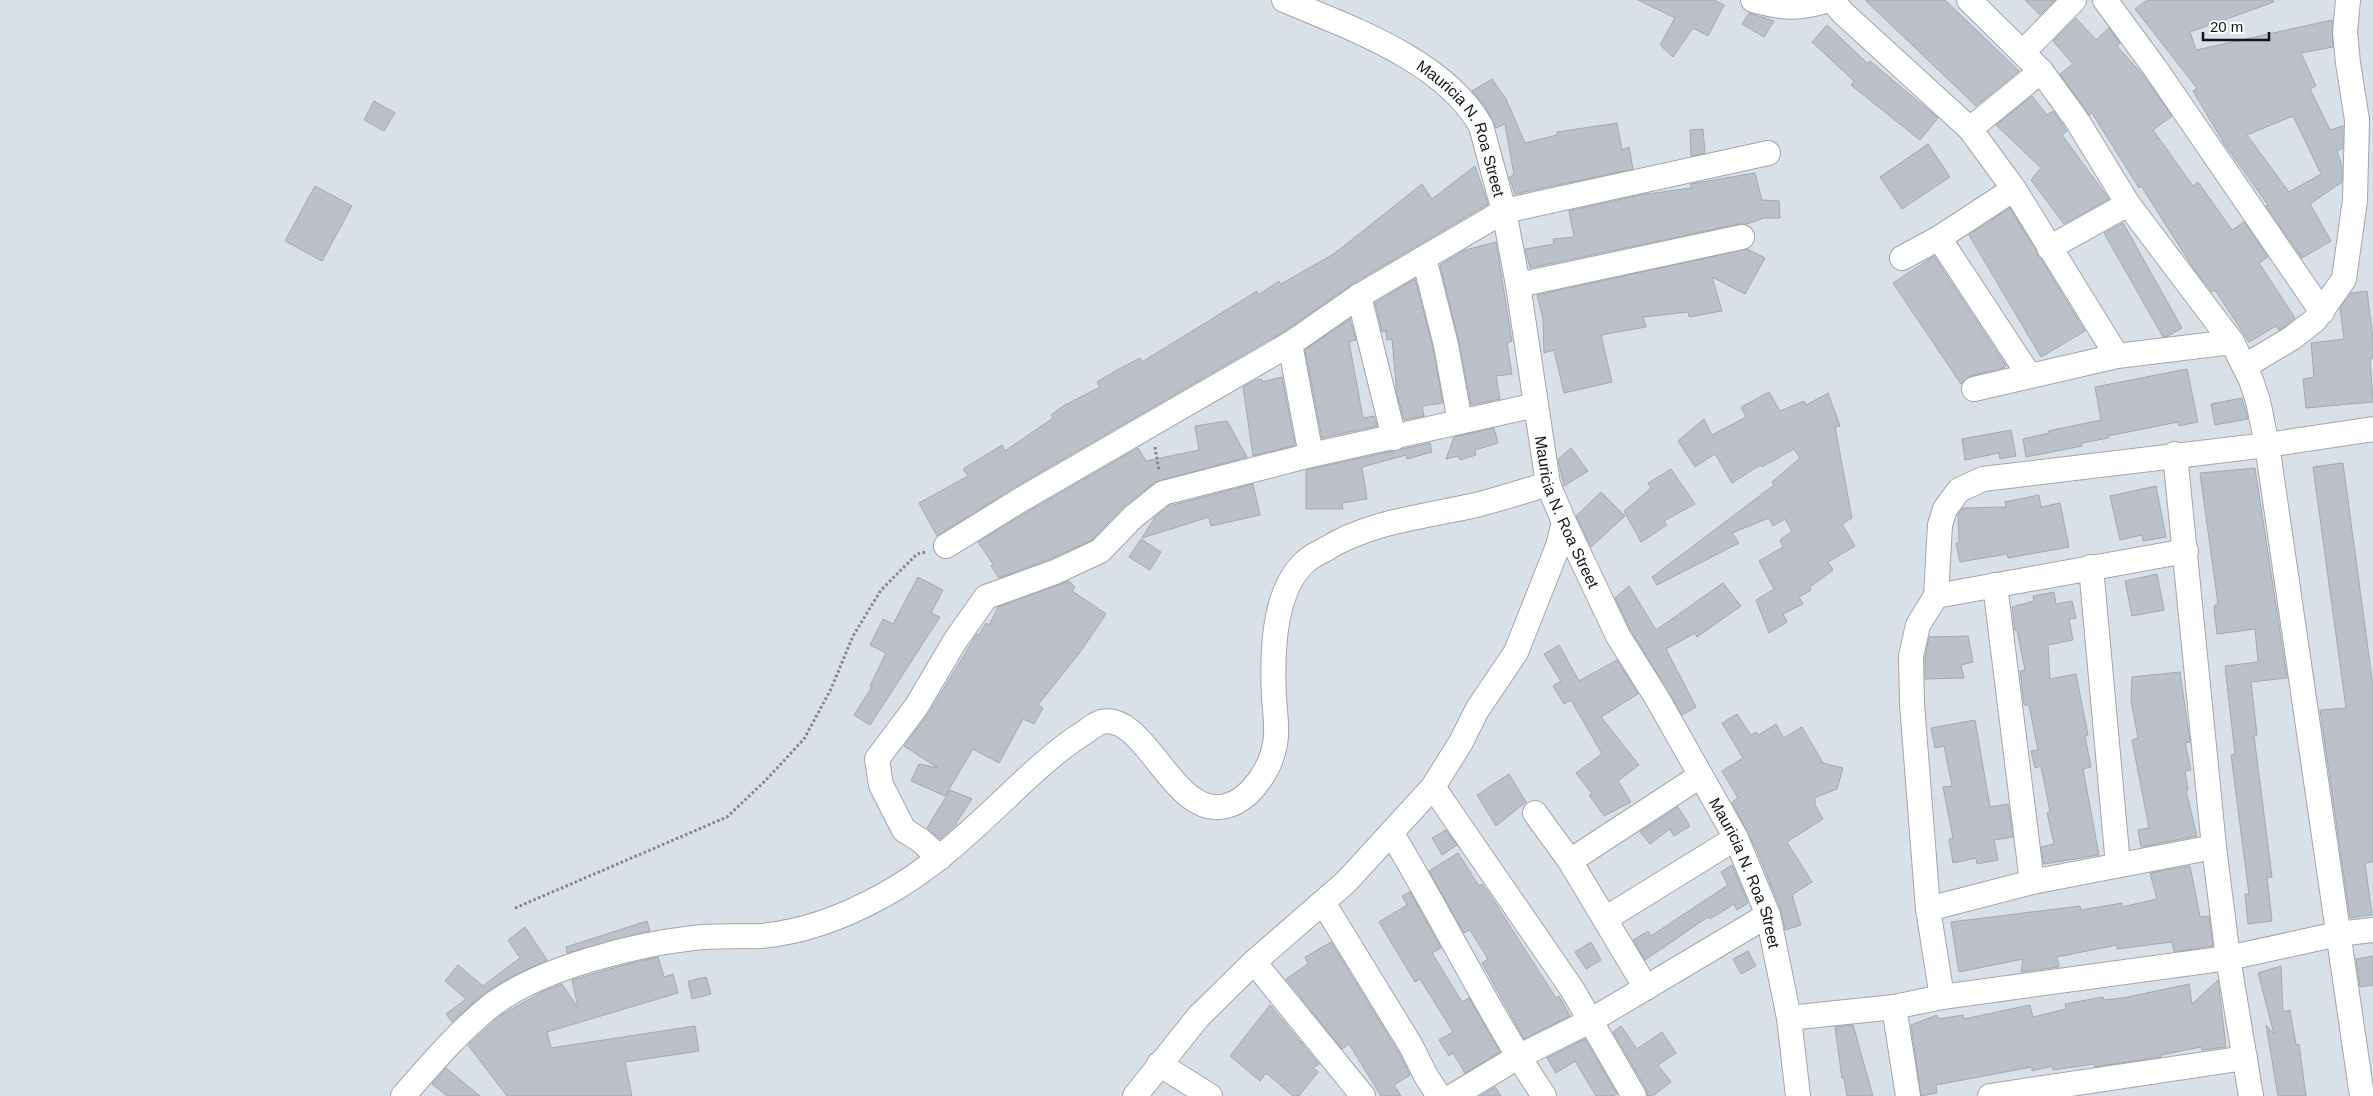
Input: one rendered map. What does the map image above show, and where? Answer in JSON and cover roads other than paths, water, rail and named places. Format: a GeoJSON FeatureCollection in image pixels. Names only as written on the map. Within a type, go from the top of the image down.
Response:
{"type":"FeatureCollection","features":[{"type":"Feature","properties":{"kind":"street","name":"Mauricia N. Roa Street"},"geometry":{"type":"LineString","coordinates":[[1284,0],[1361,32],[1411,60],[1446,84],[1475,115],[1480,126],[1504,211],[1518,285],[1548,484],[1618,636],[1657,698],[1736,838],[1768,915],[1789,1018],[1798,1096]]}},
{"type":"Feature","properties":{"kind":"street"},"geometry":{"type":"LineString","coordinates":[[1753,0],[1774,6],[1805,8],[1831,0],[1843,13],[1950,108],[1970,129],[2014,188],[2049,248],[2117,356]]}},
{"type":"Feature","properties":{"kind":"street"},"geometry":{"type":"LineString","coordinates":[[1969,0],[2041,71],[2076,119],[2128,204],[2232,342],[2245,366],[2258,401],[2267,445],[2362,1096]]}},
{"type":"Feature","properties":{"kind":"street"},"geometry":{"type":"LineString","coordinates":[[2023,52],[2074,0]]}},
{"type":"Feature","properties":{"kind":"street"},"geometry":{"type":"LineString","coordinates":[[2105,0],[2155,68],[2322,312]]}},
{"type":"Feature","properties":{"kind":"street"},"geometry":{"type":"LineString","coordinates":[[2245,366],[2292,338],[2315,320],[2344,279],[2355,200],[2357,120],[2346,40],[2348,0]]}},
{"type":"Feature","properties":{"kind":"street"},"geometry":{"type":"LineString","coordinates":[[1970,129],[2041,71]]}},
{"type":"Feature","properties":{"kind":"street"},"geometry":{"type":"LineString","coordinates":[[946,546],[1022,499],[1290,344],[1359,296],[1504,211],[1768,152]]}},
{"type":"Feature","properties":{"kind":"street"},"geometry":{"type":"LineString","coordinates":[[1902,258],[1939,238],[2014,188]]}},
{"type":"Feature","properties":{"kind":"street"},"geometry":{"type":"LineString","coordinates":[[2049,248],[2128,204]]}},
{"type":"Feature","properties":{"kind":"street"},"geometry":{"type":"LineString","coordinates":[[1518,285],[1742,237]]}},
{"type":"Feature","properties":{"kind":"street"},"geometry":{"type":"LineString","coordinates":[[1939,238],[2029,375]]}},
{"type":"Feature","properties":{"kind":"street"},"geometry":{"type":"LineString","coordinates":[[1424,258],[1446,345],[1460,422]]}},
{"type":"Feature","properties":{"kind":"street"},"geometry":{"type":"LineString","coordinates":[[1359,296],[1394,438]]}},
{"type":"Feature","properties":{"kind":"street"},"geometry":{"type":"LineString","coordinates":[[1974,389],[2117,356],[2232,342]]}},
{"type":"Feature","properties":{"kind":"street"},"geometry":{"type":"LineString","coordinates":[[1290,344],[1311,455]]}},
{"type":"Feature","properties":{"kind":"street"},"geometry":{"type":"LineString","coordinates":[[940,858],[920,840],[904,830],[881,785],[877,759],[916,707],[955,641],[986,597],[1054,572],[1100,551],[1133,517],[1163,494],[1311,455],[1536,405]]}},
{"type":"Feature","properties":{"kind":"street"},"geometry":{"type":"LineString","coordinates":[[1942,997],[1928,909],[1912,704],[1911,656],[1918,625],[1936,596],[1940,525],[1945,509],[1959,490],[1983,479],[2175,454],[2267,445],[2373,429]]}},
{"type":"Feature","properties":{"kind":"street"},"geometry":{"type":"LineString","coordinates":[[2175,454],[2214,847],[2228,958],[2251,1096]]}},
{"type":"Feature","properties":{"kind":"street"},"geometry":{"type":"LineString","coordinates":[[403,1096],[444,1050],[492,1005],[525,984],[556,971],[644,946],[695,938],[766,935],[796,931],[829,922],[883,896],[940,858],[1062,745],[1100,722],[1114,723],[1129,730],[1180,790],[1202,805],[1225,807],[1248,794],[1265,773],[1275,744],[1273,669],[1283,594],[1304,562],[1337,541],[1403,518],[1476,504],[1548,484]]}},
{"type":"Feature","properties":{"kind":"street"},"geometry":{"type":"LineString","coordinates":[[1135,1096],[1199,1016],[1254,962],[1324,904],[1392,834],[1433,787],[1461,742],[1477,710],[1516,652],[1558,546],[1564,522]]}},
{"type":"Feature","properties":{"kind":"street"},"geometry":{"type":"LineString","coordinates":[[1936,596],[2186,551]]}},
{"type":"Feature","properties":{"kind":"street"},"geometry":{"type":"LineString","coordinates":[[2091,567],[2118,865]]}},
{"type":"Feature","properties":{"kind":"street"},"geometry":{"type":"LineString","coordinates":[[1995,585],[2032,882]]}},
{"type":"Feature","properties":{"kind":"street"},"geometry":{"type":"LineString","coordinates":[[1570,861],[1700,776]]}},
{"type":"Feature","properties":{"kind":"street"},"geometry":{"type":"LineString","coordinates":[[1433,787],[1572,989],[1634,1096]]}},
{"type":"Feature","properties":{"kind":"street"},"geometry":{"type":"LineString","coordinates":[[1535,813],[1570,861],[1646,988]]}},
{"type":"Feature","properties":{"kind":"street"},"geometry":{"type":"LineString","coordinates":[[1392,834],[1430,896],[1518,1057],[1544,1096]]}},
{"type":"Feature","properties":{"kind":"street"},"geometry":{"type":"LineString","coordinates":[[1605,919],[1736,838]]}},
{"type":"Feature","properties":{"kind":"street"},"geometry":{"type":"LineString","coordinates":[[1928,909],[2032,882],[2214,847]]}},
{"type":"Feature","properties":{"kind":"street"},"geometry":{"type":"LineString","coordinates":[[1324,904],[1411,1046],[1438,1096]]}},
{"type":"Feature","properties":{"kind":"street"},"geometry":{"type":"LineString","coordinates":[[1453,1096],[1518,1057],[1590,1021],[1768,915]]}},
{"type":"Feature","properties":{"kind":"street"},"geometry":{"type":"LineString","coordinates":[[1789,1018],[1894,1007],[1942,997],[2228,958],[2338,934],[2373,930]]}},
{"type":"Feature","properties":{"kind":"street"},"geometry":{"type":"LineString","coordinates":[[1254,962],[1363,1096]]}},
{"type":"Feature","properties":{"kind":"street"},"geometry":{"type":"LineString","coordinates":[[1894,1007],[1908,1096]]}},
{"type":"Feature","properties":{"kind":"street"},"geometry":{"type":"LineString","coordinates":[[1990,1096],[2245,1058]]}},
{"type":"Feature","properties":{"kind":"street"},"geometry":{"type":"LineString","coordinates":[[1159,1064],[1210,1096]]}}]}
